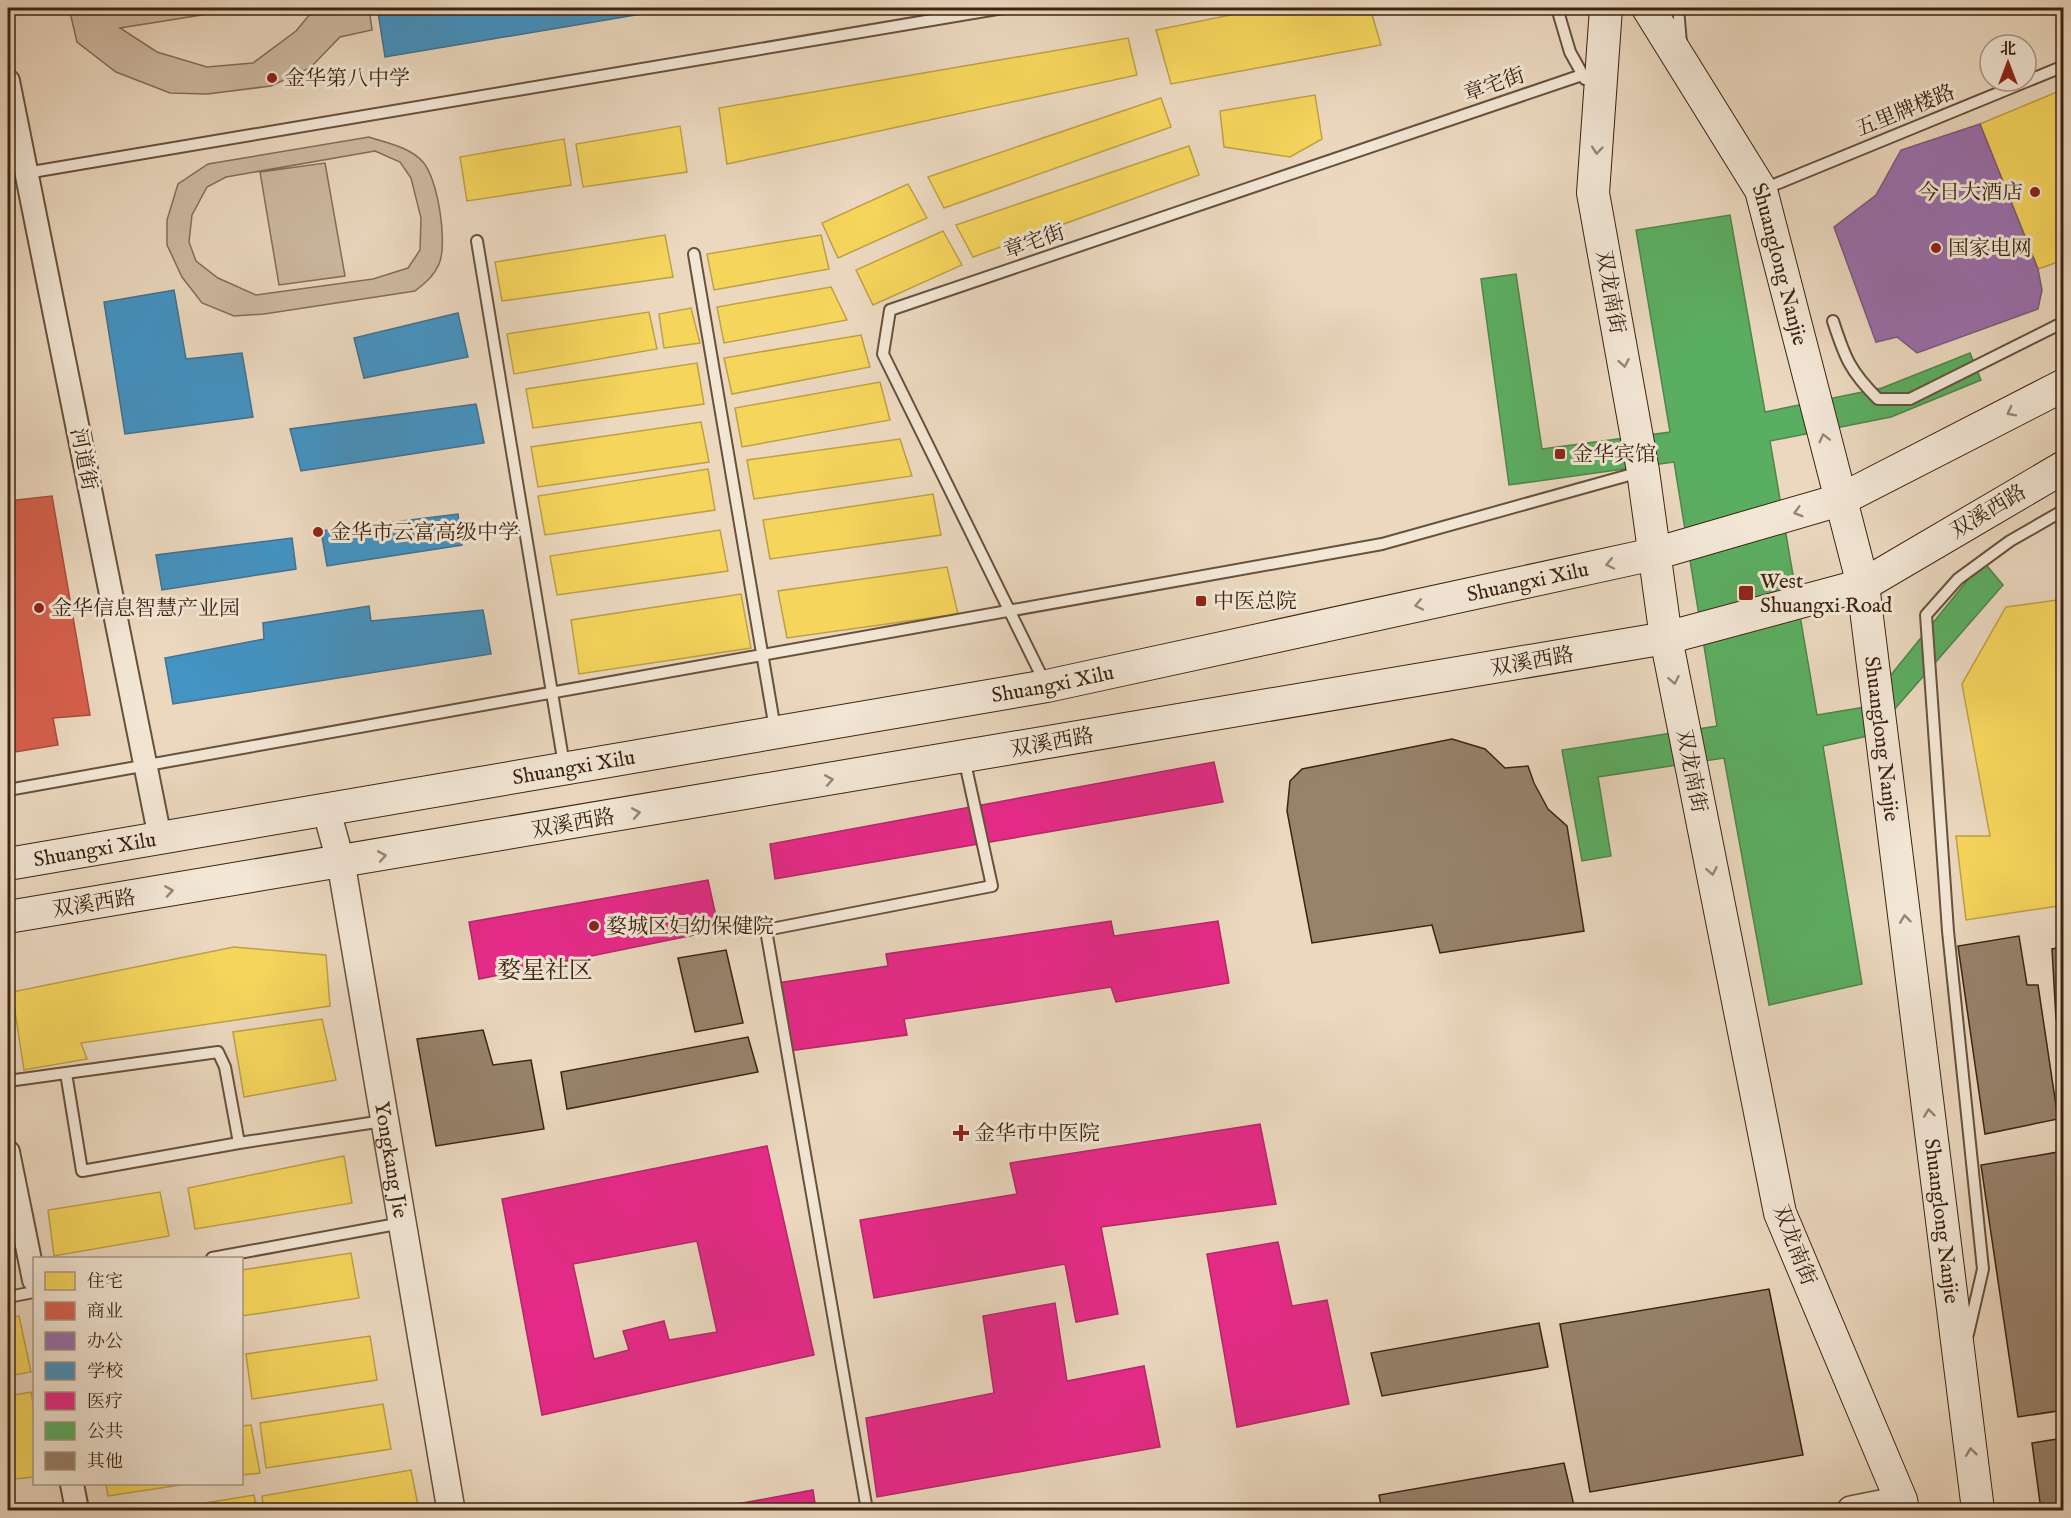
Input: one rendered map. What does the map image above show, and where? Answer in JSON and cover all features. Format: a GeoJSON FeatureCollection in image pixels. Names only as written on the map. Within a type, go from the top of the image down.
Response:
{"type":"FeatureCollection","features":[{"type":"Feature","properties":{"kind":"main road","name":"双龙南街"},"geometry":{"type":"LineString","coordinates":[[1606,8],[1601,108],[1593,193],[1643,471],[1666,639],[1780,1213],[1902,1505]]}},
{"type":"Feature","properties":{"kind":"main road","name":"Shuanglong Nanjie"},"geometry":{"type":"LineString","coordinates":[[1648,8],[1761,190],[1863,585],[1978,1510]]}},
{"type":"Feature","properties":{"kind":"main road","name":"Shuangxi Xilu"},"geometry":{"type":"LineString","coordinates":[[8,864],[1047,686],[1654,554],[1840,500],[2064,385]]}},
{"type":"Feature","properties":{"kind":"main road","name":"双溪西路"},"geometry":{"type":"LineString","coordinates":[[8,917],[341,863],[1666,639],[1863,585],[2064,466]]}},
{"type":"Feature","properties":{"kind":"street","name":"河道街"},"geometry":{"type":"LineString","coordinates":[[8,81],[160,838]]}},
{"type":"Feature","properties":{"kind":"street","name":"Yongkang Jie"},"geometry":{"type":"LineString","coordinates":[[326,809],[341,863],[452,1510]]}},
{"type":"Feature","properties":{"kind":"street"},"geometry":{"type":"LineString","coordinates":[[8,1152],[33,1275]]}},
{"type":"Feature","properties":{"kind":"street"},"geometry":{"type":"LineString","coordinates":[[72,1485],[76,1510]]}},
{"type":"Feature","properties":{"kind":"street"},"geometry":{"type":"LineString","coordinates":[[1851,1510],[1902,1505]]}},
{"type":"Feature","properties":{"kind":"lane"},"geometry":{"type":"LineString","coordinates":[[26,173],[1003,8]]}},
{"type":"Feature","properties":{"kind":"lane"},"geometry":{"type":"LineString","coordinates":[[1557,8],[1570,52],[1601,108]]}},
{"type":"Feature","properties":{"kind":"lane"},"geometry":{"type":"LineString","coordinates":[[1678,8],[1683,67]]}},
{"type":"Feature","properties":{"kind":"lane","name":"五里牌楼路"},"geometry":{"type":"LineString","coordinates":[[1761,190],[2064,66]]}},
{"type":"Feature","properties":{"kind":"lane","name":"章宅街"},"geometry":{"type":"LineString","coordinates":[[1047,686],[883,354],[890,310],[1582,75]]}},
{"type":"Feature","properties":{"kind":"lane"},"geometry":{"type":"LineString","coordinates":[[477,241],[564,769]]}},
{"type":"Feature","properties":{"kind":"lane"},"geometry":{"type":"LineString","coordinates":[[694,254],[776,733]]}},
{"type":"Feature","properties":{"kind":"lane"},"geometry":{"type":"LineString","coordinates":[[1833,321],[1846,361],[1859,380],[1878,399],[1910,399],[2064,322]]}},
{"type":"Feature","properties":{"kind":"lane"},"geometry":{"type":"LineString","coordinates":[[8,790],[1382,544],[1643,471]]}},
{"type":"Feature","properties":{"kind":"lane"},"geometry":{"type":"LineString","coordinates":[[1960,1366],[1983,1269],[1948,931],[1926,615],[1958,579],[2010,541],[2064,510]]}},
{"type":"Feature","properties":{"kind":"lane"},"geometry":{"type":"LineString","coordinates":[[867,1510],[766,930],[992,886],[964,757]]}},
{"type":"Feature","properties":{"kind":"lane"},"geometry":{"type":"LineString","coordinates":[[8,1081],[218,1052],[225,1067],[239,1143]]}},
{"type":"Feature","properties":{"kind":"lane"},"geometry":{"type":"LineString","coordinates":[[66,1073],[82,1171],[384,1120]]}},
{"type":"Feature","properties":{"kind":"lane"},"geometry":{"type":"LineString","coordinates":[[217,1257],[402,1223]]}},
{"type":"Feature","properties":{"kind":"lane"},"geometry":{"type":"LineString","coordinates":[[8,1297],[33,1292]]}},
{"type":"Feature","properties":{"kind":"shaded area"},"geometry":{"type":"Polygon","coordinates":[[[69,8],[246,8],[120,28],[157,52],[207,67],[253,63],[296,31],[315,8],[369,8],[372,30],[340,37],[310,68],[271,86],[207,94],[170,93],[116,72],[77,42],[69,8]]]}},
{"type":"Feature","properties":{"kind":"shaded area"},"geometry":{"type":"Polygon","coordinates":[[[369,137],[405,149],[423,162],[433,182],[442,227],[442,255],[439,264],[432,276],[415,291],[264,314],[234,316],[202,303],[182,277],[167,245],[167,220],[178,184],[208,164],[369,137]],[[375,151],[226,177],[207,187],[192,215],[189,242],[196,261],[218,278],[256,295],[373,279],[408,268],[420,250],[421,218],[411,178],[400,162],[375,151]]]}},
{"type":"Feature","properties":{"kind":"shaded area"},"geometry":{"type":"Polygon","coordinates":[[[325,163],[345,276],[279,285],[260,172],[325,163]]]}},
{"type":"Feature","properties":{"kind":"building: 住宅"},"geometry":{"type":"Polygon","coordinates":[[[1265,8],[1370,8],[1381,45],[1171,84],[1156,30],[1265,8]]]}},
{"type":"Feature","properties":{"kind":"building: 住宅"},"geometry":{"type":"Polygon","coordinates":[[[1128,38],[1137,75],[727,164],[719,108],[1128,38]]]}},
{"type":"Feature","properties":{"kind":"building: 住宅","name":"今日大酒店"},"geometry":{"type":"Polygon","coordinates":[[[2064,89],[2064,260],[2038,269],[1980,124],[2064,89]]]}},
{"type":"Feature","properties":{"kind":"building: 住宅"},"geometry":{"type":"Polygon","coordinates":[[[1315,95],[1322,139],[1290,157],[1224,147],[1220,111],[1315,95]]]}},
{"type":"Feature","properties":{"kind":"building: 住宅"},"geometry":{"type":"Polygon","coordinates":[[[1161,98],[1171,127],[944,208],[928,177],[1161,98]]]}},
{"type":"Feature","properties":{"kind":"building: 住宅"},"geometry":{"type":"Polygon","coordinates":[[[680,126],[687,172],[583,187],[576,144],[680,126]]]}},
{"type":"Feature","properties":{"kind":"building: 住宅"},"geometry":{"type":"Polygon","coordinates":[[[564,139],[571,185],[467,201],[460,157],[564,139]]]}},
{"type":"Feature","properties":{"kind":"building: 住宅"},"geometry":{"type":"Polygon","coordinates":[[[1189,146],[1199,175],[973,257],[956,225],[1189,146]]]}},
{"type":"Feature","properties":{"kind":"building: 住宅"},"geometry":{"type":"Polygon","coordinates":[[[908,184],[927,218],[838,258],[822,223],[908,184]]]}},
{"type":"Feature","properties":{"kind":"building: 住宅"},"geometry":{"type":"Polygon","coordinates":[[[943,231],[962,265],[873,305],[856,270],[943,231]]]}},
{"type":"Feature","properties":{"kind":"building: 住宅"},"geometry":{"type":"Polygon","coordinates":[[[665,235],[673,277],[502,301],[495,262],[665,235]]]}},
{"type":"Feature","properties":{"kind":"building: 住宅"},"geometry":{"type":"Polygon","coordinates":[[[821,235],[829,269],[714,290],[707,254],[821,235]]]}},
{"type":"Feature","properties":{"kind":"building: 住宅"},"geometry":{"type":"Polygon","coordinates":[[[831,287],[847,320],[724,343],[717,307],[831,287]]]}},
{"type":"Feature","properties":{"kind":"building: 住宅"},"geometry":{"type":"Polygon","coordinates":[[[691,308],[700,343],[664,348],[659,314],[691,308]]]}},
{"type":"Feature","properties":{"kind":"building: 住宅"},"geometry":{"type":"Polygon","coordinates":[[[649,312],[657,349],[514,374],[507,334],[649,312]]]}},
{"type":"Feature","properties":{"kind":"building: 住宅"},"geometry":{"type":"Polygon","coordinates":[[[861,335],[870,367],[732,394],[724,358],[861,335]]]}},
{"type":"Feature","properties":{"kind":"building: 住宅"},"geometry":{"type":"Polygon","coordinates":[[[697,363],[704,404],[533,428],[526,389],[697,363]]]}},
{"type":"Feature","properties":{"kind":"building: 住宅"},"geometry":{"type":"Polygon","coordinates":[[[880,382],[890,420],[742,447],[735,408],[880,382]]]}},
{"type":"Feature","properties":{"kind":"building: 住宅"},"geometry":{"type":"Polygon","coordinates":[[[701,422],[709,462],[538,487],[531,447],[701,422]]]}},
{"type":"Feature","properties":{"kind":"building: 住宅"},"geometry":{"type":"Polygon","coordinates":[[[900,439],[912,476],[754,499],[747,460],[900,439]]]}},
{"type":"Feature","properties":{"kind":"building: 住宅"},"geometry":{"type":"Polygon","coordinates":[[[708,469],[715,510],[545,535],[538,496],[708,469]]]}},
{"type":"Feature","properties":{"kind":"building: 住宅"},"geometry":{"type":"Polygon","coordinates":[[[933,494],[941,535],[770,559],[763,520],[933,494]]]}},
{"type":"Feature","properties":{"kind":"building: 住宅"},"geometry":{"type":"Polygon","coordinates":[[[720,530],[728,571],[557,595],[550,556],[720,530]]]}},
{"type":"Feature","properties":{"kind":"building: 住宅"},"geometry":{"type":"Polygon","coordinates":[[[947,567],[958,614],[787,638],[778,591],[947,567]]]}},
{"type":"Feature","properties":{"kind":"building: 住宅"},"geometry":{"type":"Polygon","coordinates":[[[741,594],[751,648],[579,674],[571,620],[741,594]]]}},
{"type":"Feature","properties":{"kind":"building: 住宅"},"geometry":{"type":"Polygon","coordinates":[[[2064,599],[2064,905],[1966,920],[1956,836],[1990,836],[1962,684],[2006,607],[2064,599]]]}},
{"type":"Feature","properties":{"kind":"building: 住宅"},"geometry":{"type":"Polygon","coordinates":[[[234,947],[326,955],[330,1006],[81,1043],[87,1059],[24,1070],[12,992],[234,947]]]}},
{"type":"Feature","properties":{"kind":"building: 住宅"},"geometry":{"type":"Polygon","coordinates":[[[322,1019],[336,1080],[244,1097],[233,1032],[322,1019]]]}},
{"type":"Feature","properties":{"kind":"building: 住宅"},"geometry":{"type":"Polygon","coordinates":[[[344,1156],[352,1203],[195,1229],[188,1188],[344,1156]]]}},
{"type":"Feature","properties":{"kind":"building: 住宅"},"geometry":{"type":"Polygon","coordinates":[[[160,1192],[169,1236],[54,1256],[48,1210],[160,1192]]]}},
{"type":"Feature","properties":{"kind":"building: 住宅"},"geometry":{"type":"Polygon","coordinates":[[[351,1253],[359,1298],[243,1316],[243,1270],[351,1253]]]}},
{"type":"Feature","properties":{"kind":"building: 住宅"},"geometry":{"type":"Polygon","coordinates":[[[19,1316],[31,1372],[8,1376],[8,1318],[19,1316]]]}},
{"type":"Feature","properties":{"kind":"building: 住宅"},"geometry":{"type":"Polygon","coordinates":[[[370,1336],[377,1380],[252,1399],[246,1354],[370,1336]]]}},
{"type":"Feature","properties":{"kind":"building: 住宅"},"geometry":{"type":"Polygon","coordinates":[[[31,1392],[33,1477],[14,1479],[8,1448],[8,1396],[31,1392]]]}},
{"type":"Feature","properties":{"kind":"building: 住宅"},"geometry":{"type":"Polygon","coordinates":[[[383,1404],[391,1449],[266,1468],[260,1423],[383,1404]]]}},
{"type":"Feature","properties":{"kind":"building: 住宅"},"geometry":{"type":"Polygon","coordinates":[[[251,1425],[260,1473],[243,1475],[243,1426],[251,1425]]]}},
{"type":"Feature","properties":{"kind":"building: 住宅"},"geometry":{"type":"Polygon","coordinates":[[[411,1470],[419,1510],[264,1510],[262,1496],[411,1470]]]}},
{"type":"Feature","properties":{"kind":"building: 住宅"},"geometry":{"type":"Polygon","coordinates":[[[106,1485],[180,1485],[108,1496],[106,1485]]]}},
{"type":"Feature","properties":{"kind":"building: 住宅"},"geometry":{"type":"Polygon","coordinates":[[[254,1495],[257,1510],[162,1510],[254,1495]]]}},
{"type":"Feature","properties":{"kind":"building: 商业","name":"金华信息智慧产业园"},"geometry":{"type":"Polygon","coordinates":[[[52,496],[90,715],[53,718],[58,745],[8,753],[8,501],[52,496]]]}},
{"type":"Feature","properties":{"kind":"building: 办公","name":"国家电网"},"geometry":{"type":"Polygon","coordinates":[[[1980,124],[2038,269],[2042,290],[2038,309],[1917,353],[1897,337],[1876,342],[1834,227],[1876,195],[1901,150],[1980,124]]]}},
{"type":"Feature","properties":{"kind":"building: 学校"},"geometry":{"type":"Polygon","coordinates":[[[406,8],[647,8],[648,13],[385,57],[378,12],[406,8]]]}},
{"type":"Feature","properties":{"kind":"building: 学校"},"geometry":{"type":"Polygon","coordinates":[[[174,290],[186,359],[242,353],[253,417],[125,434],[104,302],[174,290]]]}},
{"type":"Feature","properties":{"kind":"building: 学校"},"geometry":{"type":"Polygon","coordinates":[[[458,313],[468,357],[364,378],[354,338],[458,313]]]}},
{"type":"Feature","properties":{"kind":"building: 学校"},"geometry":{"type":"Polygon","coordinates":[[[476,404],[484,443],[301,471],[290,429],[476,404]]]}},
{"type":"Feature","properties":{"kind":"building: 学校"},"geometry":{"type":"Polygon","coordinates":[[[458,514],[462,545],[327,566],[321,531],[458,514]]]}},
{"type":"Feature","properties":{"kind":"building: 学校"},"geometry":{"type":"Polygon","coordinates":[[[292,538],[296,569],[162,590],[156,555],[292,538]]]}},
{"type":"Feature","properties":{"kind":"building: 学校"},"geometry":{"type":"Polygon","coordinates":[[[369,606],[371,621],[483,610],[491,654],[173,704],[165,658],[264,639],[263,623],[369,606]]]}},
{"type":"Feature","properties":{"kind":"building: 医疗"},"geometry":{"type":"Polygon","coordinates":[[[1214,762],[1223,802],[775,879],[770,844],[1214,762]]]}},
{"type":"Feature","properties":{"kind":"building: 医疗","name":"婺城区妇幼保健院"},"geometry":{"type":"Polygon","coordinates":[[[708,880],[719,930],[479,979],[469,922],[708,880]]]}},
{"type":"Feature","properties":{"kind":"building: 医疗"},"geometry":{"type":"Polygon","coordinates":[[[1111,921],[1114,936],[1218,921],[1229,983],[1116,1002],[1111,987],[904,1019],[907,1035],[789,1051],[778,983],[888,966],[886,954],[1111,921]]]}},
{"type":"Feature","properties":{"kind":"building: 医疗"},"geometry":{"type":"Polygon","coordinates":[[[1260,1124],[1276,1204],[1101,1227],[1118,1314],[1076,1322],[1065,1264],[874,1298],[860,1220],[1017,1194],[1010,1163],[1260,1124]]]}},
{"type":"Feature","properties":{"kind":"building: 医疗"},"geometry":{"type":"Polygon","coordinates":[[[767,1146],[814,1355],[542,1415],[502,1199],[767,1146]],[[697,1241],[573,1264],[594,1359],[629,1350],[623,1331],[664,1321],[669,1340],[717,1332],[697,1241]]]}},
{"type":"Feature","properties":{"kind":"building: 医疗"},"geometry":{"type":"Polygon","coordinates":[[[1278,1242],[1292,1306],[1327,1300],[1349,1404],[1237,1427],[1207,1254],[1278,1242]]]}},
{"type":"Feature","properties":{"kind":"building: 医疗"},"geometry":{"type":"Polygon","coordinates":[[[1055,1303],[1067,1381],[1144,1366],[1160,1447],[877,1497],[866,1418],[994,1393],[983,1316],[1055,1303]]]}},
{"type":"Feature","properties":{"kind":"building: 医疗"},"geometry":{"type":"Polygon","coordinates":[[[813,1490],[816,1510],[705,1510],[813,1490]]]}},
{"type":"Feature","properties":{"kind":"building: 公共","name":"West Shuangxi Road"},"geometry":{"type":"Polygon","coordinates":[[[1730,215],[1765,412],[1882,388],[1970,353],[1981,380],[1891,417],[1770,441],[1817,715],[1865,707],[1983,561],[2003,585],[1872,735],[1823,746],[1862,984],[1769,1005],[1724,758],[1598,777],[1611,856],[1582,861],[1562,750],[1717,726],[1674,462],[1509,485],[1481,279],[1516,274],[1542,449],[1670,432],[1636,230],[1730,215]]]}},
{"type":"Feature","properties":{"kind":"building: 其他"},"geometry":{"type":"Polygon","coordinates":[[[1452,739],[1485,749],[1505,768],[1528,766],[1548,809],[1567,826],[1584,931],[1440,953],[1432,925],[1312,943],[1287,811],[1290,781],[1302,769],[1452,739]]]}},
{"type":"Feature","properties":{"kind":"building: 其他"},"geometry":{"type":"Polygon","coordinates":[[[2019,936],[2027,985],[2038,985],[2058,1119],[1985,1134],[1958,946],[2019,936]]]}},
{"type":"Feature","properties":{"kind":"building: 其他"},"geometry":{"type":"Polygon","coordinates":[[[2064,947],[2064,1018],[2056,1019],[2052,949],[2064,947]]]}},
{"type":"Feature","properties":{"kind":"building: 其他"},"geometry":{"type":"Polygon","coordinates":[[[726,950],[743,1023],[695,1032],[678,958],[726,950]]]}},
{"type":"Feature","properties":{"kind":"building: 其他"},"geometry":{"type":"Polygon","coordinates":[[[483,1030],[493,1065],[531,1060],[544,1129],[436,1146],[417,1039],[483,1030]]]}},
{"type":"Feature","properties":{"kind":"building: 其他"},"geometry":{"type":"Polygon","coordinates":[[[748,1037],[758,1072],[567,1109],[561,1072],[748,1037]]]}},
{"type":"Feature","properties":{"kind":"building: 其他"},"geometry":{"type":"Polygon","coordinates":[[[2064,1151],[2064,1410],[2018,1417],[1981,1165],[2064,1151]]]}},
{"type":"Feature","properties":{"kind":"building: 其他"},"geometry":{"type":"Polygon","coordinates":[[[1769,1289],[1803,1455],[1590,1492],[1560,1324],[1769,1289]]]}},
{"type":"Feature","properties":{"kind":"building: 其他"},"geometry":{"type":"Polygon","coordinates":[[[1539,1323],[1548,1367],[1382,1396],[1371,1353],[1539,1323]]]}},
{"type":"Feature","properties":{"kind":"building: 其他"},"geometry":{"type":"Polygon","coordinates":[[[2064,1438],[2064,1510],[2041,1510],[2032,1443],[2064,1438]]]}},
{"type":"Feature","properties":{"kind":"building: 其他"},"geometry":{"type":"Polygon","coordinates":[[[1564,1463],[1575,1510],[1382,1510],[1379,1495],[1564,1463]]]}},
{"type":"Feature","properties":{"kind":"place","name":"金华第八中学"},"geometry":{"type":"Point","coordinates":[272,78]}},
{"type":"Feature","properties":{"kind":"place","name":"今日大酒店"},"geometry":{"type":"Point","coordinates":[2035,192]}},
{"type":"Feature","properties":{"kind":"place","name":"国家电网"},"geometry":{"type":"Point","coordinates":[1936,248]}},
{"type":"Feature","properties":{"kind":"place","name":"金华宾馆"},"geometry":{"type":"Point","coordinates":[1560,454]}},
{"type":"Feature","properties":{"kind":"place","name":"金华市云富高级中学"},"geometry":{"type":"Point","coordinates":[318,532]}},
{"type":"Feature","properties":{"kind":"place","name":"West Shuangxi Road"},"geometry":{"type":"Point","coordinates":[1746,593]}},
{"type":"Feature","properties":{"kind":"place","name":"中医总院"},"geometry":{"type":"Point","coordinates":[1201,601]}},
{"type":"Feature","properties":{"kind":"place","name":"金华信息智慧产业园"},"geometry":{"type":"Point","coordinates":[39,608]}},
{"type":"Feature","properties":{"kind":"place","name":"婺城区妇幼保健院"},"geometry":{"type":"Point","coordinates":[594,926]}},
{"type":"Feature","properties":{"kind":"place","name":"金华市中医院"},"geometry":{"type":"Point","coordinates":[961,1133]}},
{"type":"Feature","properties":{"kind":"district","name":"婺星社区"},"geometry":{"type":"Point","coordinates":[545,970]}}]}
